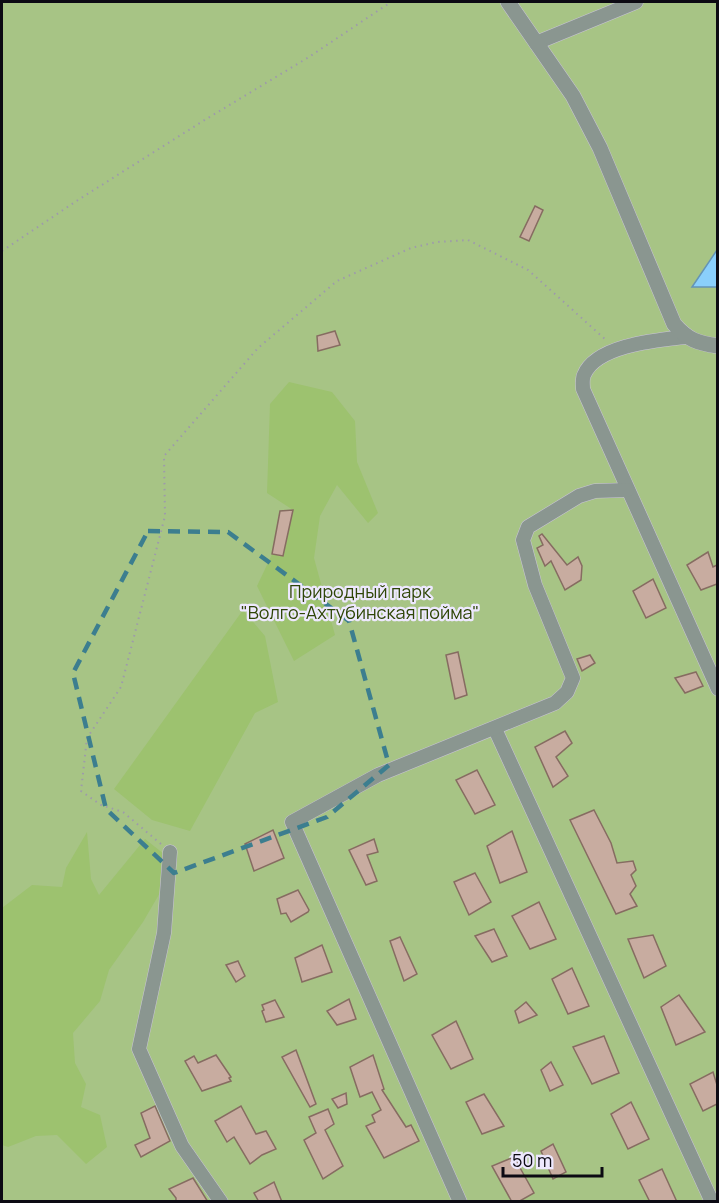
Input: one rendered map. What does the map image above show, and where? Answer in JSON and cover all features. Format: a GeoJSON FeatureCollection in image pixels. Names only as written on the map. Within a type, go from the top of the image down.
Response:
{"type":"FeatureCollection","features":[{"type":"Feature","properties":{"kind":"street"},"geometry":{"type":"LineString","coordinates":[[508,2],[573,96],[600,148],[674,324],[685,337],[702,344],[717,346]]}},
{"type":"Feature","properties":{"kind":"street"},"geometry":{"type":"LineString","coordinates":[[536,43],[636,2]]}},
{"type":"Feature","properties":{"kind":"street"},"geometry":{"type":"LineString","coordinates":[[685,337],[616,349],[591,366],[584,376],[583,389],[717,690]]}},
{"type":"Feature","properties":{"kind":"street"},"geometry":{"type":"LineString","coordinates":[[459,1202],[292,822],[378,775],[555,703],[567,692],[573,678],[535,585],[523,540],[528,526],[579,496],[595,491],[627,490]]}},
{"type":"Feature","properties":{"kind":"street"},"geometry":{"type":"LineString","coordinates":[[495,729],[712,1202]]}},
{"type":"Feature","properties":{"kind":"street"},"geometry":{"type":"LineString","coordinates":[[170,852],[164,933],[139,1049],[182,1146],[221,1202]]}},
{"type":"Feature","properties":{"kind":"path"},"geometry":{"type":"LineString","coordinates":[[2,251],[202,121],[309,57],[391,2]]}},
{"type":"Feature","properties":{"kind":"path"},"geometry":{"type":"LineString","coordinates":[[170,852],[123,812],[100,805],[81,791],[87,738],[121,687],[165,516],[164,456],[250,357],[337,281],[411,248],[437,242],[468,240],[528,270],[616,349]]}},
{"type":"Feature","properties":{"kind":"highlighted area"},"geometry":{"type":"Polygon","coordinates":[[[148,531],[228,532],[349,621],[389,765],[327,817],[174,873],[106,809],[73,673],[148,531]]]}},
{"type":"Feature","properties":{"kind":"green space","name":"Природный парк \"Волго-Ахтубинская пойма\""},"geometry":{"type":"Polygon","coordinates":[[[2,2],[717,2],[717,1201],[2,1201],[2,2]]]}},
{"type":"Feature","properties":{"kind":"green space"},"geometry":{"type":"Polygon","coordinates":[[[289,382],[332,392],[355,421],[357,462],[378,513],[368,523],[337,485],[320,516],[314,558],[335,635],[294,661],[257,586],[293,510],[267,493],[270,404],[289,382]]]}},
{"type":"Feature","properties":{"kind":"green space"},"geometry":{"type":"Polygon","coordinates":[[[243,610],[265,636],[278,702],[255,713],[190,831],[152,820],[114,789],[243,610]]]}},
{"type":"Feature","properties":{"kind":"green space"},"geometry":{"type":"Polygon","coordinates":[[[87,832],[91,879],[99,895],[145,839],[164,854],[168,879],[143,922],[109,970],[100,1001],[73,1033],[75,1063],[86,1084],[81,1107],[100,1115],[107,1147],[86,1164],[57,1135],[36,1136],[8,1147],[2,1145],[2,908],[32,885],[62,887],[66,868],[87,832]]]}},
{"type":"Feature","properties":{"kind":"water"},"geometry":{"type":"Polygon","coordinates":[[[717,250],[717,287],[692,287],[717,250]]]}},
{"type":"Feature","properties":{"kind":"building"},"geometry":{"type":"Polygon","coordinates":[[[535,206],[543,210],[529,241],[520,237],[535,206]]]}},
{"type":"Feature","properties":{"kind":"building"},"geometry":{"type":"Polygon","coordinates":[[[335,331],[340,345],[318,351],[317,336],[335,331]]]}},
{"type":"Feature","properties":{"kind":"building"},"geometry":{"type":"Polygon","coordinates":[[[293,510],[283,556],[272,554],[280,511],[293,510]]]}},
{"type":"Feature","properties":{"kind":"building"},"geometry":{"type":"Polygon","coordinates":[[[542,534],[567,565],[578,557],[582,566],[581,580],[565,590],[551,561],[545,566],[537,548],[543,545],[539,536],[542,534]]]}},
{"type":"Feature","properties":{"kind":"building"},"geometry":{"type":"Polygon","coordinates":[[[708,552],[713,567],[717,565],[717,584],[701,590],[687,565],[708,552]]]}},
{"type":"Feature","properties":{"kind":"building"},"geometry":{"type":"Polygon","coordinates":[[[653,579],[666,608],[646,618],[633,591],[653,579]]]}},
{"type":"Feature","properties":{"kind":"building"},"geometry":{"type":"Polygon","coordinates":[[[458,652],[467,695],[455,699],[446,655],[458,652]]]}},
{"type":"Feature","properties":{"kind":"building"},"geometry":{"type":"Polygon","coordinates":[[[590,655],[595,663],[582,671],[577,659],[590,655]]]}},
{"type":"Feature","properties":{"kind":"building"},"geometry":{"type":"Polygon","coordinates":[[[696,672],[703,686],[685,693],[675,678],[696,672]]]}},
{"type":"Feature","properties":{"kind":"building"},"geometry":{"type":"Polygon","coordinates":[[[565,731],[572,743],[556,757],[568,776],[553,787],[535,747],[565,731]]]}},
{"type":"Feature","properties":{"kind":"building"},"geometry":{"type":"Polygon","coordinates":[[[477,770],[495,805],[475,814],[456,780],[477,770]]]}},
{"type":"Feature","properties":{"kind":"building"},"geometry":{"type":"Polygon","coordinates":[[[594,810],[611,843],[617,863],[633,861],[636,870],[631,875],[636,886],[630,894],[637,906],[616,914],[570,820],[594,810]]]}},
{"type":"Feature","properties":{"kind":"building"},"geometry":{"type":"Polygon","coordinates":[[[273,830],[284,858],[254,871],[245,844],[273,830]]]}},
{"type":"Feature","properties":{"kind":"building"},"geometry":{"type":"Polygon","coordinates":[[[512,831],[527,872],[500,883],[487,846],[512,831]]]}},
{"type":"Feature","properties":{"kind":"building"},"geometry":{"type":"Polygon","coordinates":[[[374,839],[378,852],[367,855],[377,881],[366,885],[349,850],[374,839]]]}},
{"type":"Feature","properties":{"kind":"building"},"geometry":{"type":"Polygon","coordinates":[[[475,873],[491,902],[469,915],[454,882],[475,873]]]}},
{"type":"Feature","properties":{"kind":"building"},"geometry":{"type":"Polygon","coordinates":[[[298,890],[309,910],[291,922],[286,913],[281,914],[277,899],[298,890]]]}},
{"type":"Feature","properties":{"kind":"building"},"geometry":{"type":"Polygon","coordinates":[[[539,902],[556,939],[530,949],[512,916],[539,902]]]}},
{"type":"Feature","properties":{"kind":"building"},"geometry":{"type":"Polygon","coordinates":[[[494,929],[507,956],[492,962],[475,936],[494,929]]]}},
{"type":"Feature","properties":{"kind":"building"},"geometry":{"type":"Polygon","coordinates":[[[653,935],[666,966],[644,978],[628,939],[653,935]]]}},
{"type":"Feature","properties":{"kind":"building"},"geometry":{"type":"Polygon","coordinates":[[[400,937],[417,974],[404,981],[390,941],[400,937]]]}},
{"type":"Feature","properties":{"kind":"building"},"geometry":{"type":"Polygon","coordinates":[[[322,945],[332,972],[302,982],[295,958],[322,945]]]}},
{"type":"Feature","properties":{"kind":"building"},"geometry":{"type":"Polygon","coordinates":[[[238,961],[245,976],[236,982],[226,965],[238,961]]]}},
{"type":"Feature","properties":{"kind":"building"},"geometry":{"type":"Polygon","coordinates":[[[572,968],[589,1006],[568,1014],[552,979],[572,968]]]}},
{"type":"Feature","properties":{"kind":"building"},"geometry":{"type":"Polygon","coordinates":[[[679,995],[705,1032],[676,1045],[661,1007],[679,995]]]}},
{"type":"Feature","properties":{"kind":"building"},"geometry":{"type":"Polygon","coordinates":[[[349,999],[356,1019],[337,1025],[327,1011],[349,999]]]}},
{"type":"Feature","properties":{"kind":"building"},"geometry":{"type":"Polygon","coordinates":[[[275,1000],[284,1017],[266,1022],[262,1005],[275,1000]]]}},
{"type":"Feature","properties":{"kind":"building"},"geometry":{"type":"Polygon","coordinates":[[[526,1002],[537,1015],[519,1023],[515,1011],[526,1002]]]}},
{"type":"Feature","properties":{"kind":"building"},"geometry":{"type":"Polygon","coordinates":[[[456,1021],[473,1059],[451,1069],[432,1035],[456,1021]]]}},
{"type":"Feature","properties":{"kind":"building"},"geometry":{"type":"Polygon","coordinates":[[[604,1036],[619,1073],[592,1084],[573,1047],[604,1036]]]}},
{"type":"Feature","properties":{"kind":"building"},"geometry":{"type":"Polygon","coordinates":[[[296,1050],[316,1104],[310,1107],[282,1057],[296,1050]]]}},
{"type":"Feature","properties":{"kind":"building"},"geometry":{"type":"Polygon","coordinates":[[[216,1055],[231,1077],[229,1078],[231,1081],[202,1091],[185,1061],[194,1056],[198,1063],[216,1055]]]}},
{"type":"Feature","properties":{"kind":"building"},"geometry":{"type":"Polygon","coordinates":[[[373,1055],[384,1089],[382,1090],[406,1127],[411,1125],[419,1141],[384,1158],[366,1126],[375,1122],[372,1115],[381,1110],[372,1092],[360,1097],[350,1067],[373,1055]]]}},
{"type":"Feature","properties":{"kind":"building"},"geometry":{"type":"Polygon","coordinates":[[[551,1062],[563,1085],[550,1091],[541,1070],[551,1062]]]}},
{"type":"Feature","properties":{"kind":"building"},"geometry":{"type":"Polygon","coordinates":[[[713,1072],[717,1085],[717,1104],[703,1111],[690,1084],[713,1072]]]}},
{"type":"Feature","properties":{"kind":"building"},"geometry":{"type":"Polygon","coordinates":[[[346,1093],[347,1104],[338,1108],[332,1099],[346,1093]]]}},
{"type":"Feature","properties":{"kind":"building"},"geometry":{"type":"Polygon","coordinates":[[[484,1094],[504,1126],[482,1134],[466,1102],[484,1094]]]}},
{"type":"Feature","properties":{"kind":"building"},"geometry":{"type":"Polygon","coordinates":[[[631,1102],[649,1139],[628,1149],[611,1114],[631,1102]]]}},
{"type":"Feature","properties":{"kind":"building"},"geometry":{"type":"Polygon","coordinates":[[[155,1106],[170,1141],[141,1157],[135,1145],[150,1138],[141,1113],[155,1106]]]}},
{"type":"Feature","properties":{"kind":"building"},"geometry":{"type":"Polygon","coordinates":[[[241,1106],[256,1134],[266,1131],[276,1149],[250,1164],[234,1137],[227,1142],[215,1121],[241,1106]]]}},
{"type":"Feature","properties":{"kind":"building"},"geometry":{"type":"Polygon","coordinates":[[[328,1109],[334,1124],[325,1130],[343,1166],[323,1179],[304,1140],[316,1133],[309,1117],[328,1109]]]}},
{"type":"Feature","properties":{"kind":"building"},"geometry":{"type":"Polygon","coordinates":[[[553,1144],[566,1172],[553,1179],[541,1151],[553,1144]]]}},
{"type":"Feature","properties":{"kind":"building"},"geometry":{"type":"Polygon","coordinates":[[[514,1157],[534,1193],[518,1202],[512,1202],[492,1166],[514,1157]]]}},
{"type":"Feature","properties":{"kind":"building"},"geometry":{"type":"Polygon","coordinates":[[[662,1169],[677,1202],[650,1202],[639,1180],[662,1169]]]}},
{"type":"Feature","properties":{"kind":"building"},"geometry":{"type":"Polygon","coordinates":[[[193,1178],[208,1202],[176,1202],[176,1198],[169,1189],[193,1178]]]}},
{"type":"Feature","properties":{"kind":"building"},"geometry":{"type":"Polygon","coordinates":[[[274,1182],[282,1202],[259,1202],[254,1193],[274,1182]]]}}]}
